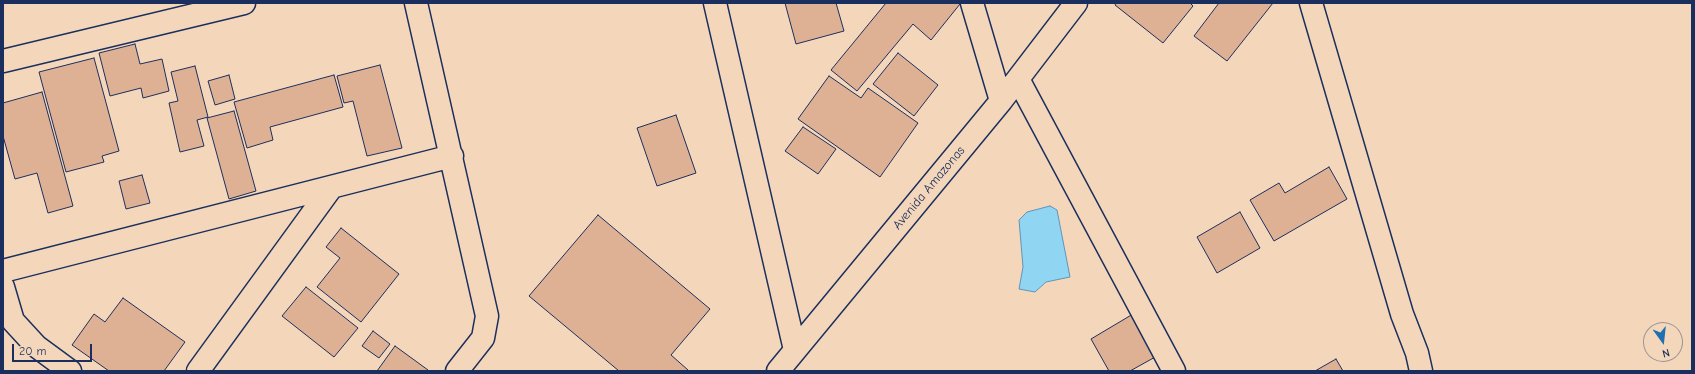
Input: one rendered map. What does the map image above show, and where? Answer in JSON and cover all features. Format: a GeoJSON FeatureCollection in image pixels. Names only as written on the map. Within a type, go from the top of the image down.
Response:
{"type":"FeatureCollection","features":[{"type":"Feature","properties":{"kind":"street"},"geometry":{"type":"LineString","coordinates":[[3,61],[244,3]]}},
{"type":"Feature","properties":{"kind":"street"},"geometry":{"type":"LineString","coordinates":[[416,3],[452,156],[487,316],[483,338],[457,371]]}},
{"type":"Feature","properties":{"kind":"street"},"geometry":{"type":"LineString","coordinates":[[715,3],[795,350]]}},
{"type":"Feature","properties":{"kind":"street"},"geometry":{"type":"LineString","coordinates":[[972,3],[1001,101]]}},
{"type":"Feature","properties":{"kind":"street","name":"Avenida Amazonas"},"geometry":{"type":"LineString","coordinates":[[778,371],[1001,101],[1076,3]]}},
{"type":"Feature","properties":{"kind":"street"},"geometry":{"type":"LineString","coordinates":[[1311,3],[1402,314],[1417,353],[1421,371]]}},
{"type":"Feature","properties":{"kind":"street"},"geometry":{"type":"LineString","coordinates":[[1018,79],[1174,371]]}},
{"type":"Feature","properties":{"kind":"street"},"geometry":{"type":"LineString","coordinates":[[3,271],[452,156]]}},
{"type":"Feature","properties":{"kind":"street"},"geometry":{"type":"LineString","coordinates":[[198,371],[331,188]]}},
{"type":"Feature","properties":{"kind":"street"},"geometry":{"type":"LineString","coordinates":[[3,287],[14,321],[36,346],[70,371]]}},
{"type":"Feature","properties":{"kind":"water"},"geometry":{"type":"Polygon","coordinates":[[[1050,206],[1057,210],[1070,277],[1046,282],[1035,292],[1019,289],[1023,267],[1019,220],[1027,212],[1050,206]]]}},
{"type":"Feature","properties":{"kind":"building"},"geometry":{"type":"Polygon","coordinates":[[[785,3],[836,3],[844,31],[796,44],[785,3]]]}},
{"type":"Feature","properties":{"kind":"building"},"geometry":{"type":"Polygon","coordinates":[[[886,3],[960,4],[931,40],[913,24],[857,91],[831,70],[886,3]]]}},
{"type":"Feature","properties":{"kind":"building"},"geometry":{"type":"Polygon","coordinates":[[[1116,3],[1190,3],[1193,6],[1163,43],[1115,5],[1116,3]]]}},
{"type":"Feature","properties":{"kind":"building"},"geometry":{"type":"Polygon","coordinates":[[[1219,3],[1273,3],[1227,61],[1194,36],[1219,3]]]}},
{"type":"Feature","properties":{"kind":"building"},"geometry":{"type":"Polygon","coordinates":[[[135,44],[140,64],[162,59],[169,91],[143,98],[141,88],[110,96],[99,53],[135,44]]]}},
{"type":"Feature","properties":{"kind":"building"},"geometry":{"type":"Polygon","coordinates":[[[898,53],[938,85],[914,116],[873,84],[898,53]]]}},
{"type":"Feature","properties":{"kind":"building"},"geometry":{"type":"Polygon","coordinates":[[[94,58],[119,151],[102,156],[104,162],[66,172],[39,72],[94,58]]]}},
{"type":"Feature","properties":{"kind":"building"},"geometry":{"type":"Polygon","coordinates":[[[380,65],[402,148],[367,156],[353,101],[344,103],[337,76],[380,65]]]}},
{"type":"Feature","properties":{"kind":"building"},"geometry":{"type":"Polygon","coordinates":[[[195,66],[208,117],[197,120],[204,146],[180,152],[169,103],[178,101],[171,72],[195,66]]]}},
{"type":"Feature","properties":{"kind":"building"},"geometry":{"type":"Polygon","coordinates":[[[229,75],[235,99],[215,105],[208,81],[229,75]]]}},
{"type":"Feature","properties":{"kind":"building"},"geometry":{"type":"Polygon","coordinates":[[[334,75],[343,107],[270,127],[273,140],[247,148],[234,102],[334,75]]]}},
{"type":"Feature","properties":{"kind":"building"},"geometry":{"type":"Polygon","coordinates":[[[829,76],[861,98],[868,88],[918,123],[880,177],[798,119],[829,76]]]}},
{"type":"Feature","properties":{"kind":"building"},"geometry":{"type":"Polygon","coordinates":[[[42,92],[73,206],[48,213],[37,173],[15,179],[3,136],[3,103],[42,92]]]}},
{"type":"Feature","properties":{"kind":"building"},"geometry":{"type":"Polygon","coordinates":[[[234,111],[256,191],[229,199],[207,118],[234,111]]]}},
{"type":"Feature","properties":{"kind":"building"},"geometry":{"type":"Polygon","coordinates":[[[676,115],[696,173],[657,186],[637,128],[676,115]]]}},
{"type":"Feature","properties":{"kind":"building"},"geometry":{"type":"Polygon","coordinates":[[[803,127],[836,149],[818,174],[785,151],[803,127]]]}},
{"type":"Feature","properties":{"kind":"building"},"geometry":{"type":"Polygon","coordinates":[[[1329,167],[1347,199],[1274,241],[1250,200],[1279,183],[1285,193],[1329,167]]]}},
{"type":"Feature","properties":{"kind":"building"},"geometry":{"type":"Polygon","coordinates":[[[142,175],[150,203],[126,209],[119,181],[142,175]]]}},
{"type":"Feature","properties":{"kind":"building"},"geometry":{"type":"Polygon","coordinates":[[[1240,212],[1260,248],[1217,273],[1197,237],[1240,212]]]}},
{"type":"Feature","properties":{"kind":"building"},"geometry":{"type":"Polygon","coordinates":[[[598,215],[710,309],[671,355],[688,371],[619,371],[529,296],[598,215]]]}},
{"type":"Feature","properties":{"kind":"building"},"geometry":{"type":"Polygon","coordinates":[[[341,228],[399,274],[361,322],[317,287],[340,258],[326,247],[341,228]]]}},
{"type":"Feature","properties":{"kind":"building"},"geometry":{"type":"Polygon","coordinates":[[[306,287],[358,328],[334,357],[282,316],[306,287]]]}},
{"type":"Feature","properties":{"kind":"building"},"geometry":{"type":"Polygon","coordinates":[[[123,298],[185,342],[164,371],[109,371],[72,345],[94,314],[105,322],[123,298]]]}},
{"type":"Feature","properties":{"kind":"building"},"geometry":{"type":"Polygon","coordinates":[[[1133,314],[1157,356],[1130,371],[1109,371],[1091,339],[1133,314]]]}},
{"type":"Feature","properties":{"kind":"building"},"geometry":{"type":"Polygon","coordinates":[[[373,331],[390,344],[379,358],[362,346],[373,331]]]}},
{"type":"Feature","properties":{"kind":"building"},"geometry":{"type":"Polygon","coordinates":[[[395,346],[428,370],[377,371],[395,346]]]}},
{"type":"Feature","properties":{"kind":"building"},"geometry":{"type":"Polygon","coordinates":[[[1336,359],[1343,371],[1315,371],[1336,359]]]}}]}
